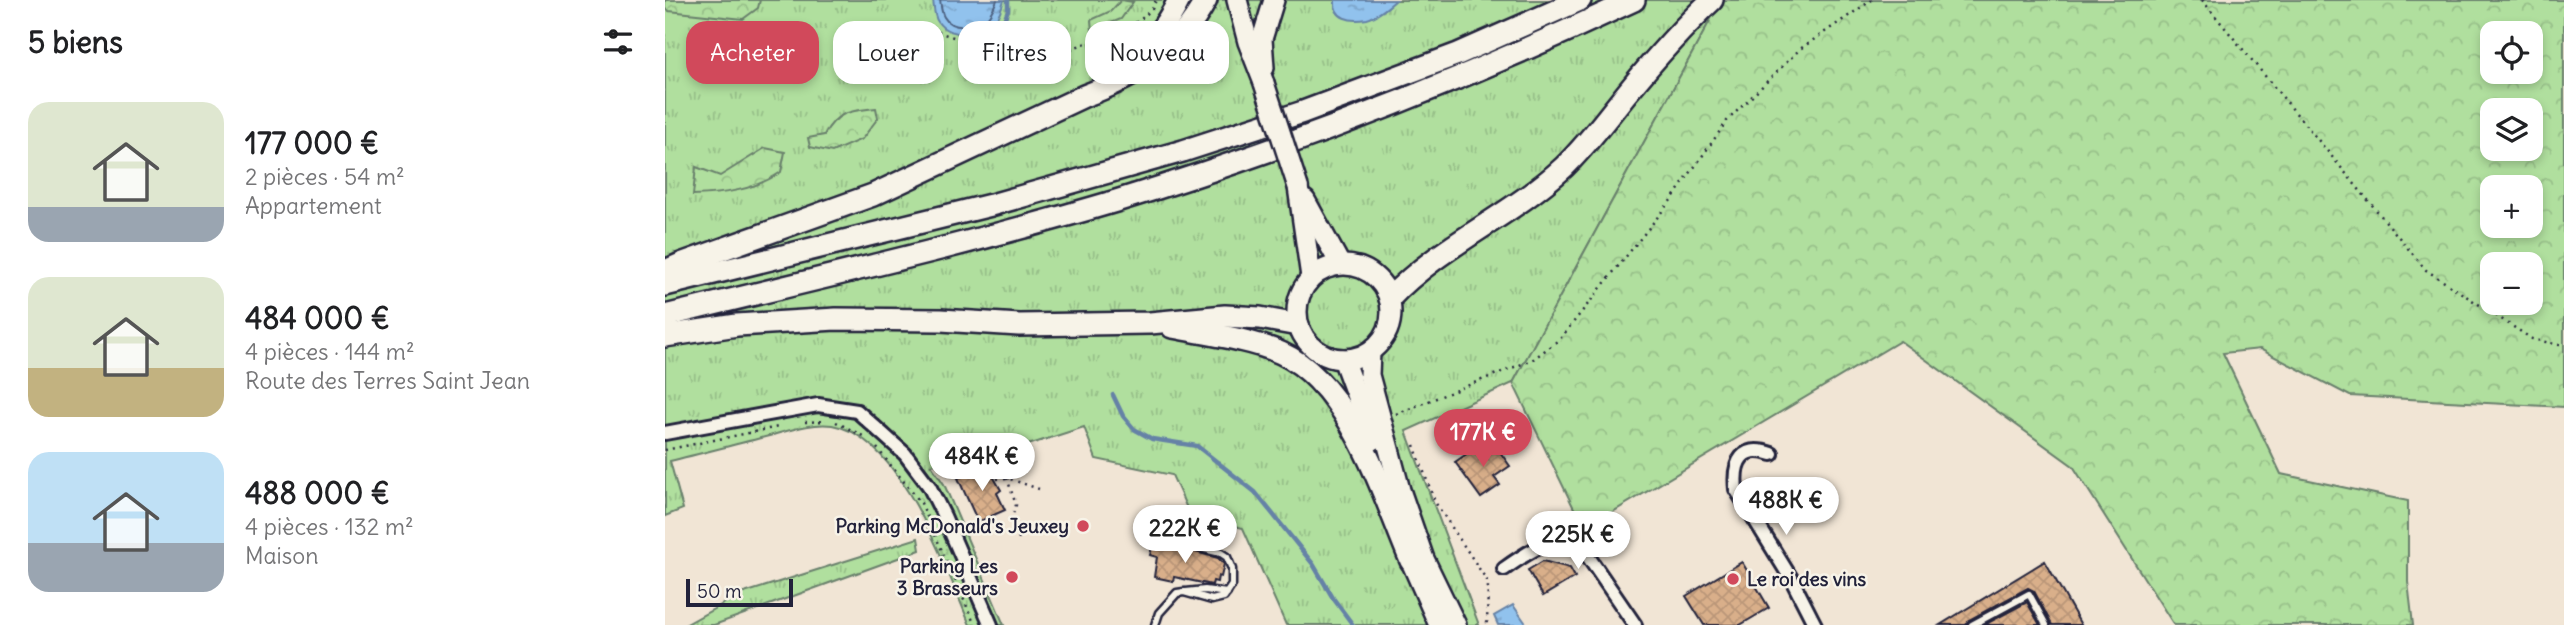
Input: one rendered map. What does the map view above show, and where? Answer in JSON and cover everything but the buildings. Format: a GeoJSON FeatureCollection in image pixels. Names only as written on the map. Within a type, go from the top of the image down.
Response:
{"type":"FeatureCollection","features":[{"type":"Feature","properties":{"kind":"highway"},"geometry":{"type":"LineString","coordinates":[[1084,96],[1116,76],[1140,55],[1168,22],[1179,0]]}},
{"type":"Feature","properties":{"kind":"highway"},"geometry":{"type":"LineString","coordinates":[[665,271],[873,195],[1084,96],[1119,83],[1166,52],[1197,17],[1206,0]]}},
{"type":"Feature","properties":{"kind":"highway"},"geometry":{"type":"LineString","coordinates":[[665,285],[992,205],[1183,150],[1303,112],[1445,59],[1580,0]]}},
{"type":"Feature","properties":{"kind":"highway"},"geometry":{"type":"LineString","coordinates":[[665,316],[965,242],[1208,172],[1368,115],[1499,61],[1633,0]]}},
{"type":"Feature","properties":{"kind":"highway"},"geometry":{"type":"LineString","coordinates":[[1390,298],[1408,279],[1534,194],[1566,165],[1594,136],[1679,33],[1712,0]]}},
{"type":"Feature","properties":{"kind":"highway"},"geometry":{"type":"LineString","coordinates":[[665,336],[737,325],[836,319],[941,320],[1019,325],[1150,323],[1225,316],[1260,318],[1298,325]]}},
{"type":"Feature","properties":{"kind":"highway"},"geometry":{"type":"LineString","coordinates":[[1150,323],[1229,338],[1282,353],[1317,378],[1342,408],[1368,460],[1411,561]]}},
{"type":"Feature","properties":{"kind":"main road"},"geometry":{"type":"LineString","coordinates":[[1237,0],[1248,42],[1265,83],[1298,187],[1311,277]]}},
{"type":"Feature","properties":{"kind":"main road"},"geometry":{"type":"LineString","coordinates":[[1247,0],[1263,0]]}},
{"type":"Feature","properties":{"kind":"main road"},"geometry":{"type":"LineString","coordinates":[[1265,83],[1262,39],[1274,0]]}},
{"type":"Feature","properties":{"kind":"main road"},"geometry":{"type":"LineString","coordinates":[[1298,187],[1340,264]]}},
{"type":"Feature","properties":{"kind":"main road"},"geometry":{"type":"LineString","coordinates":[[1340,264],[1365,269],[1376,276],[1390,298],[1391,315],[1387,331],[1370,352],[1354,359],[1328,357],[1315,350],[1298,325],[1296,308],[1301,291],[1319,270],[1340,264]]}},
{"type":"Feature","properties":{"kind":"main road"},"geometry":{"type":"LineString","coordinates":[[1370,352],[1369,374],[1400,490],[1424,559],[1456,625]]}},
{"type":"Feature","properties":{"kind":"main road"},"geometry":{"type":"LineString","coordinates":[[1343,359],[1390,486],[1411,561],[1439,625]]}},
{"type":"Feature","properties":{"kind":"street"},"geometry":{"type":"LineString","coordinates":[[665,433],[818,405],[857,411],[905,454],[929,486],[991,625]]}},
{"type":"Feature","properties":{"kind":"street"},"geometry":{"type":"LineString","coordinates":[[1772,454],[1760,450],[1748,451],[1739,459],[1734,473],[1737,489],[1792,580],[1815,625]]}},
{"type":"Feature","properties":{"kind":"street"},"geometry":{"type":"LineString","coordinates":[[1504,569],[1521,557],[1553,542],[1574,542],[1585,552],[1635,625]]}},
{"type":"Feature","properties":{"kind":"lane"},"geometry":{"type":"LineString","coordinates":[[1155,625],[1159,613],[1177,593],[1184,592],[1212,600],[1223,597],[1232,585],[1232,569],[1227,557],[1191,545],[1183,535]]}},
{"type":"Feature","properties":{"kind":"lane"},"geometry":{"type":"LineString","coordinates":[[1972,625],[2029,594],[2046,625]]}},
{"type":"Feature","properties":{"kind":"path"},"geometry":{"type":"LineString","coordinates":[[944,34],[959,39],[999,32],[1006,34],[1026,54],[1042,61],[1139,21],[1152,9],[1156,0]]}},
{"type":"Feature","properties":{"kind":"path"},"geometry":{"type":"LineString","coordinates":[[1380,421],[1532,360],[1560,339],[1672,199],[1727,121],[1800,50],[1872,0]]}},
{"type":"Feature","properties":{"kind":"path"},"geometry":{"type":"LineString","coordinates":[[2202,0],[2426,270],[2532,339],[2564,346]]}},
{"type":"Feature","properties":{"kind":"path"},"geometry":{"type":"LineString","coordinates":[[805,422],[838,423],[870,441]]}},
{"type":"Feature","properties":{"kind":"path"},"geometry":{"type":"LineString","coordinates":[[665,450],[780,427]]}},
{"type":"Feature","properties":{"kind":"path"},"geometry":{"type":"LineString","coordinates":[[1415,444],[1435,502],[1488,582],[1487,625]]}},
{"type":"Feature","properties":{"kind":"path"},"geometry":{"type":"LineString","coordinates":[[876,447],[921,503],[975,625]]}},
{"type":"Feature","properties":{"kind":"path"},"geometry":{"type":"LineString","coordinates":[[1007,478],[1016,505],[1010,520],[1020,542]]}},
{"type":"Feature","properties":{"kind":"path"},"geometry":{"type":"LineString","coordinates":[[997,479],[1007,478],[1039,489]]}},
{"type":"Feature","properties":{"kind":"green space"},"geometry":{"type":"Polygon","coordinates":[[[665,0],[1707,0],[1712,17],[1513,383],[1406,431],[1479,625],[1286,625],[1243,528],[1190,515],[1172,475],[1096,459],[1084,427],[1025,446],[931,465],[944,484],[1004,625],[970,625],[934,540],[899,478],[879,453],[856,434],[832,425],[800,428],[670,461],[683,509],[665,516],[665,0]]]}},
{"type":"Feature","properties":{"kind":"green space"},"geometry":{"type":"Polygon","coordinates":[[[665,0],[760,0],[758,8],[743,19],[669,11],[665,9],[665,0]]]}},
{"type":"Feature","properties":{"kind":"green space"},"geometry":{"type":"Polygon","coordinates":[[[1121,0],[1133,2],[1121,19],[1091,21],[1111,11],[1121,0]]]}},
{"type":"Feature","properties":{"kind":"green space"},"geometry":{"type":"Polygon","coordinates":[[[1707,0],[2564,0],[2564,407],[2350,396],[2260,349],[2223,353],[2281,474],[2408,501],[2408,582],[2413,625],[2174,625],[2073,466],[1900,341],[1584,529],[1513,383],[1712,17],[1707,0]]]}},
{"type":"Feature","properties":{"kind":"green space"},"geometry":{"type":"Polygon","coordinates":[[[876,108],[878,118],[862,139],[832,152],[810,147],[808,138],[824,135],[839,117],[876,108]]]}},
{"type":"Feature","properties":{"kind":"green space"},"geometry":{"type":"Polygon","coordinates":[[[765,148],[785,152],[781,172],[761,183],[739,190],[693,195],[696,167],[720,176],[765,148]]]}},
{"type":"Feature","properties":{"kind":"green space"},"geometry":{"type":"Polygon","coordinates":[[[918,538],[920,550],[714,625],[685,625],[741,594],[918,538]]]}},
{"type":"Feature","properties":{"kind":"water"},"geometry":{"type":"Polygon","coordinates":[[[933,0],[1004,0],[995,21],[958,21],[958,33],[944,28],[944,21],[938,21],[933,0]]]}},
{"type":"Feature","properties":{"kind":"water"},"geometry":{"type":"Polygon","coordinates":[[[1335,0],[1396,0],[1375,16],[1355,20],[1340,15],[1335,0]]]}},
{"type":"Feature","properties":{"kind":"water"},"geometry":{"type":"Polygon","coordinates":[[[1513,605],[1527,625],[1498,625],[1494,616],[1513,605]]]}},
{"type":"Feature","properties":{"kind":"waterway"},"geometry":{"type":"LineString","coordinates":[[1004,21],[1008,0]]}},
{"type":"Feature","properties":{"kind":"waterway"},"geometry":{"type":"LineString","coordinates":[[1113,395],[1123,416],[1134,429],[1152,439],[1197,446],[1255,492],[1313,564],[1353,625]]}},
{"type":"Feature","properties":{"kind":"place","name":"Parking McDonald's Jeuxey"},"geometry":{"type":"Point","coordinates":[1083,526]}},
{"type":"Feature","properties":{"kind":"place","name":"Parking Les 3 Brasseurs"},"geometry":{"type":"Point","coordinates":[1012,577]}},
{"type":"Feature","properties":{"kind":"place","name":"Le roi des vins"},"geometry":{"type":"Point","coordinates":[1733,579]}}]}
